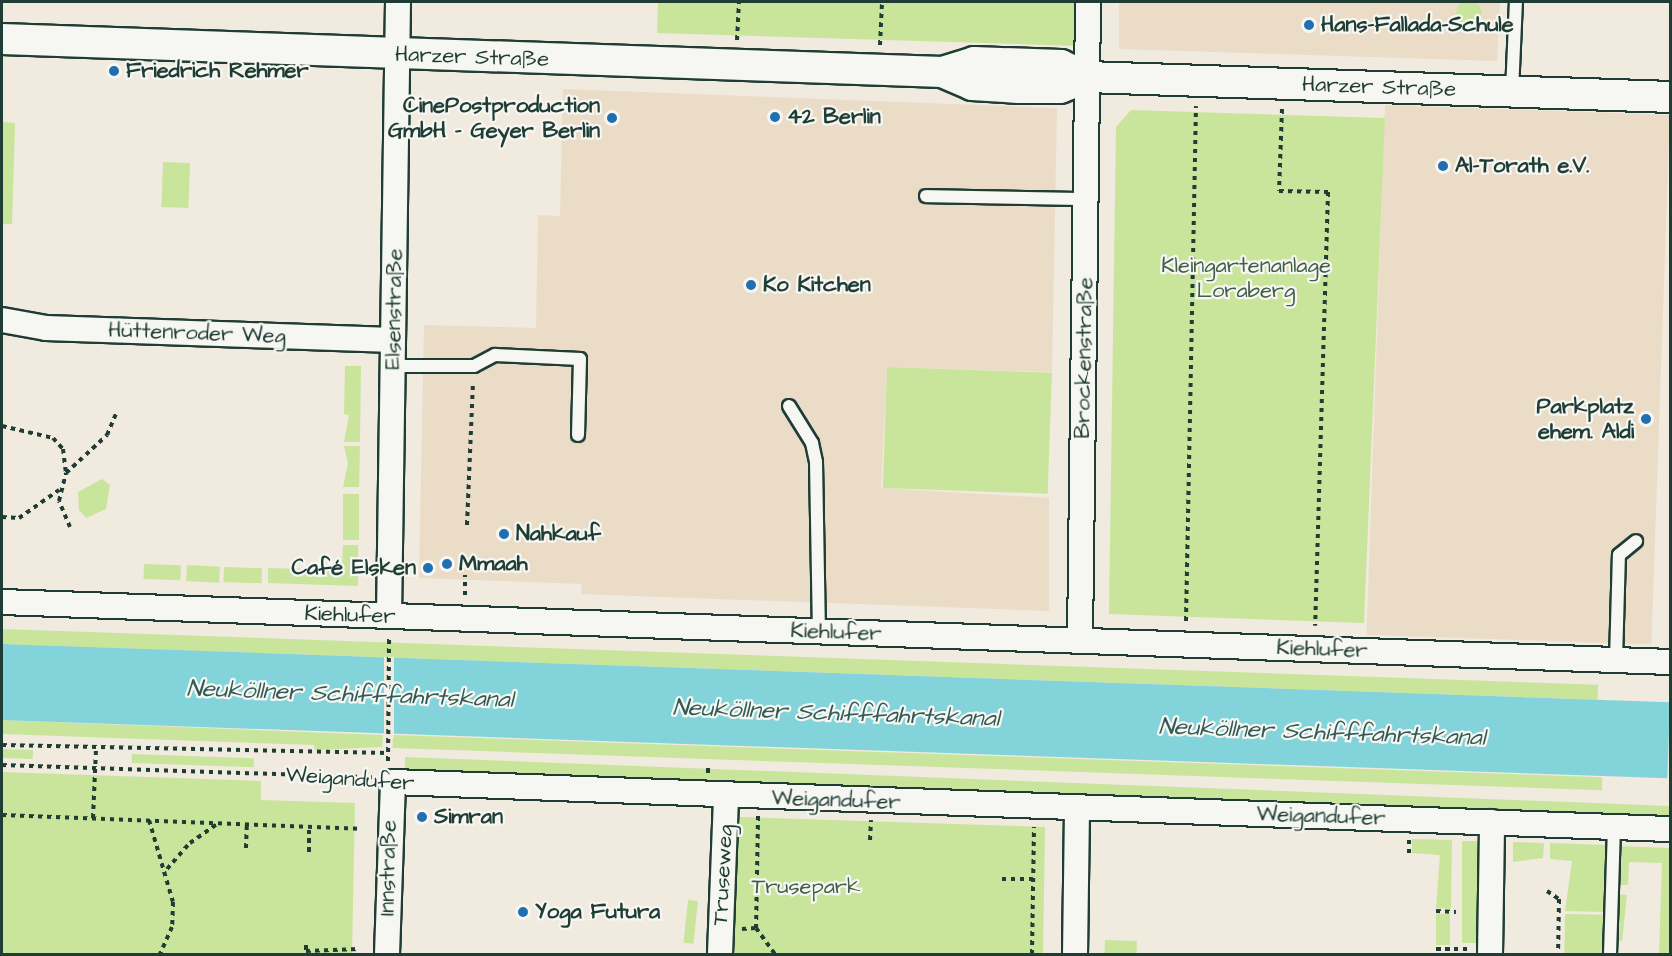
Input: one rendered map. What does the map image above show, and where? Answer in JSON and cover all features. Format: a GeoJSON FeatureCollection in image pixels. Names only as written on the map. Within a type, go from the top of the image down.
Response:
{"type":"FeatureCollection","features":[{"type":"Feature","properties":{"kind":"street","name":"Elsenstraße"},"geometry":{"type":"LineString","coordinates":[[389,616],[398,2]]}},
{"type":"Feature","properties":{"kind":"street","name":"Brockenstraße"},"geometry":{"type":"LineString","coordinates":[[1080,640],[1088,2]]}},
{"type":"Feature","properties":{"kind":"street","name":"Harzer Straße"},"geometry":{"type":"LineString","coordinates":[[2,39],[398,56],[942,72],[974,62],[1060,65],[1087,77],[1671,97]]}},
{"type":"Feature","properties":{"kind":"street","name":"Hüttenroder Weg"},"geometry":{"type":"LineString","coordinates":[[2,320],[46,328],[393,340]]}},
{"type":"Feature","properties":{"kind":"street","name":"Kiehlufer"},"geometry":{"type":"LineString","coordinates":[[2,602],[1671,662]]}},
{"type":"Feature","properties":{"kind":"street","name":"Weigandufer"},"geometry":{"type":"LineString","coordinates":[[393,782],[1671,829]]}},
{"type":"Feature","properties":{"kind":"street","name":"Innstraße"},"geometry":{"type":"LineString","coordinates":[[387,954],[393,782]]}},
{"type":"Feature","properties":{"kind":"street","name":"Truseweg"},"geometry":{"type":"LineString","coordinates":[[720,954],[726,796]]}},
{"type":"Feature","properties":{"kind":"street"},"geometry":{"type":"LineString","coordinates":[[1075,954],[1077,808]]}},
{"type":"Feature","properties":{"kind":"street"},"geometry":{"type":"LineString","coordinates":[[1490,952],[1491,822]]}},
{"type":"Feature","properties":{"kind":"lane"},"geometry":{"type":"LineString","coordinates":[[1512,92],[1516,2]]}},
{"type":"Feature","properties":{"kind":"lane"},"geometry":{"type":"LineString","coordinates":[[926,196],[1086,199]]}},
{"type":"Feature","properties":{"kind":"lane"},"geometry":{"type":"LineString","coordinates":[[393,366],[474,366],[495,355],[580,359],[578,435]]}},
{"type":"Feature","properties":{"kind":"lane"},"geometry":{"type":"LineString","coordinates":[[789,406],[812,443],[816,462],[819,631]]}},
{"type":"Feature","properties":{"kind":"lane"},"geometry":{"type":"LineString","coordinates":[[1616,660],[1619,555],[1636,542]]}},
{"type":"Feature","properties":{"kind":"lane"},"geometry":{"type":"LineString","coordinates":[[1610,954],[1614,827]]}},
{"type":"Feature","properties":{"kind":"path"},"geometry":{"type":"LineString","coordinates":[[737,40],[739,2]]}},
{"type":"Feature","properties":{"kind":"path"},"geometry":{"type":"LineString","coordinates":[[880,46],[882,2]]}},
{"type":"Feature","properties":{"kind":"path"},"geometry":{"type":"LineString","coordinates":[[1186,621],[1196,112]]}},
{"type":"Feature","properties":{"kind":"path"},"geometry":{"type":"LineString","coordinates":[[1281,115],[1279,191],[1328,192],[1328,329],[1315,626]]}},
{"type":"Feature","properties":{"kind":"path"},"geometry":{"type":"LineString","coordinates":[[467,525],[474,366]]}},
{"type":"Feature","properties":{"kind":"path"},"geometry":{"type":"LineString","coordinates":[[70,527],[61,512],[59,490],[66,473],[107,435],[116,414]]}},
{"type":"Feature","properties":{"kind":"path"},"geometry":{"type":"LineString","coordinates":[[2,426],[53,438],[63,449],[66,473]]}},
{"type":"Feature","properties":{"kind":"path"},"geometry":{"type":"LineString","coordinates":[[2,517],[19,518],[59,490]]}},
{"type":"Feature","properties":{"kind":"path"},"geometry":{"type":"LineString","coordinates":[[465,575],[465,595]]}},
{"type":"Feature","properties":{"kind":"path"},"geometry":{"type":"LineString","coordinates":[[2,745],[388,753],[389,648]]}},
{"type":"Feature","properties":{"kind":"path"},"geometry":{"type":"LineString","coordinates":[[93,818],[96,748]]}},
{"type":"Feature","properties":{"kind":"path","name":"Weigandufer"},"geometry":{"type":"LineString","coordinates":[[2,765],[393,782]]}},
{"type":"Feature","properties":{"kind":"path"},"geometry":{"type":"LineString","coordinates":[[759,797],[756,928],[775,954]]}},
{"type":"Feature","properties":{"kind":"path"},"geometry":{"type":"LineString","coordinates":[[2,815],[360,829]]}},
{"type":"Feature","properties":{"kind":"path"},"geometry":{"type":"LineString","coordinates":[[870,840],[871,816]]}},
{"type":"Feature","properties":{"kind":"path"},"geometry":{"type":"LineString","coordinates":[[149,820],[166,870],[175,913],[160,954]]}},
{"type":"Feature","properties":{"kind":"path"},"geometry":{"type":"LineString","coordinates":[[1032,954],[1035,820]]}},
{"type":"Feature","properties":{"kind":"path"},"geometry":{"type":"LineString","coordinates":[[166,870],[190,843],[220,823]]}},
{"type":"Feature","properties":{"kind":"path"},"geometry":{"type":"LineString","coordinates":[[246,848],[247,825]]}},
{"type":"Feature","properties":{"kind":"path"},"geometry":{"type":"LineString","coordinates":[[309,827],[309,852]]}},
{"type":"Feature","properties":{"kind":"path"},"geometry":{"type":"LineString","coordinates":[[1002,879],[1034,879]]}},
{"type":"Feature","properties":{"kind":"path"},"geometry":{"type":"LineString","coordinates":[[1547,891],[1559,899],[1558,954]]}},
{"type":"Feature","properties":{"kind":"path"},"geometry":{"type":"LineString","coordinates":[[1436,911],[1456,912]]}},
{"type":"Feature","properties":{"kind":"path"},"geometry":{"type":"LineString","coordinates":[[306,945],[306,951],[323,953],[359,950]]}},
{"type":"Feature","properties":{"kind":"path"},"geometry":{"type":"LineString","coordinates":[[1436,949],[1490,952]]}},
{"type":"Feature","properties":{"kind":"shaded area","name":"Hans-Fallada-Schule"},"geometry":{"type":"Polygon","coordinates":[[[1119,2],[1500,2],[1497,61],[1119,49],[1119,2]]]}},
{"type":"Feature","properties":{"kind":"shaded area"},"geometry":{"type":"Polygon","coordinates":[[[563,89],[1057,108],[1052,372],[887,367],[881,488],[1049,498],[1049,611],[581,594],[582,584],[419,578],[424,325],[536,328],[538,215],[560,216],[563,89]]]}},
{"type":"Feature","properties":{"kind":"shaded area"},"geometry":{"type":"Polygon","coordinates":[[[1385,105],[1670,115],[1651,645],[1367,635],[1385,105]]]}},
{"type":"Feature","properties":{"kind":"green space"},"geometry":{"type":"Polygon","coordinates":[[[1469,1],[1478,5],[1482,14],[1478,23],[1469,27],[1460,23],[1456,14],[1460,5],[1469,1]]]}},
{"type":"Feature","properties":{"kind":"green space"},"geometry":{"type":"Polygon","coordinates":[[[658,2],[1080,2],[1079,46],[657,33],[658,2]]]}},
{"type":"Feature","properties":{"kind":"green space","name":"Kleingartenanlage Loraberg"},"geometry":{"type":"Polygon","coordinates":[[[1131,110],[1385,118],[1364,623],[1109,614],[1116,127],[1131,110]]]}},
{"type":"Feature","properties":{"kind":"green space"},"geometry":{"type":"Polygon","coordinates":[[[2,122],[15,123],[12,224],[2,224],[2,122]]]}},
{"type":"Feature","properties":{"kind":"green space"},"geometry":{"type":"Polygon","coordinates":[[[163,162],[190,163],[188,208],[161,207],[163,162]]]}},
{"type":"Feature","properties":{"kind":"green space"},"geometry":{"type":"Polygon","coordinates":[[[345,366],[361,366],[360,442],[344,442],[349,415],[344,414],[345,366]]]}},
{"type":"Feature","properties":{"kind":"green space"},"geometry":{"type":"Polygon","coordinates":[[[887,367],[1052,373],[1048,494],[883,488],[887,367]]]}},
{"type":"Feature","properties":{"kind":"green space"},"geometry":{"type":"Polygon","coordinates":[[[344,446],[360,446],[359,487],[343,487],[348,463],[344,446]]]}},
{"type":"Feature","properties":{"kind":"green space"},"geometry":{"type":"Polygon","coordinates":[[[102,479],[110,485],[106,509],[86,518],[79,510],[78,492],[102,479]]]}},
{"type":"Feature","properties":{"kind":"green space"},"geometry":{"type":"Polygon","coordinates":[[[343,494],[359,494],[359,540],[343,540],[343,494]]]}},
{"type":"Feature","properties":{"kind":"green space"},"geometry":{"type":"Polygon","coordinates":[[[343,545],[358,545],[358,586],[268,583],[268,568],[342,570],[343,545]]]}},
{"type":"Feature","properties":{"kind":"green space"},"geometry":{"type":"Polygon","coordinates":[[[144,564],[181,565],[180,580],[143,579],[144,564]]]}},
{"type":"Feature","properties":{"kind":"green space"},"geometry":{"type":"Polygon","coordinates":[[[187,565],[220,567],[219,583],[186,581],[187,565]]]}},
{"type":"Feature","properties":{"kind":"green space"},"geometry":{"type":"Polygon","coordinates":[[[224,567],[262,568],[261,583],[223,582],[224,567]]]}},
{"type":"Feature","properties":{"kind":"green space"},"geometry":{"type":"Polygon","coordinates":[[[2,629],[1598,685],[1598,700],[2,644],[2,629]]]}},
{"type":"Feature","properties":{"kind":"green space"},"geometry":{"type":"Polygon","coordinates":[[[2,720],[383,735],[382,747],[315,750],[314,745],[2,734],[2,720]]]}},
{"type":"Feature","properties":{"kind":"green space"},"geometry":{"type":"Polygon","coordinates":[[[393,735],[1602,777],[1602,790],[393,748],[393,735]]]}},
{"type":"Feature","properties":{"kind":"green space"},"geometry":{"type":"Polygon","coordinates":[[[2,749],[33,750],[33,759],[2,758],[2,749]]]}},
{"type":"Feature","properties":{"kind":"green space"},"geometry":{"type":"Polygon","coordinates":[[[132,754],[254,758],[254,767],[132,763],[132,754]]]}},
{"type":"Feature","properties":{"kind":"green space"},"geometry":{"type":"Polygon","coordinates":[[[405,757],[1670,806],[1670,816],[405,772],[405,757]]]}},
{"type":"Feature","properties":{"kind":"green space"},"geometry":{"type":"Polygon","coordinates":[[[2,772],[261,781],[261,800],[355,803],[352,954],[2,954],[2,772]]]}},
{"type":"Feature","properties":{"kind":"green space","name":"Trusepark"},"geometry":{"type":"Polygon","coordinates":[[[738,817],[1045,827],[1043,954],[730,954],[727,916],[735,914],[738,817]]]}},
{"type":"Feature","properties":{"kind":"green space"},"geometry":{"type":"Polygon","coordinates":[[[1412,839],[1452,840],[1451,909],[1436,908],[1440,855],[1412,853],[1412,839]]]}},
{"type":"Feature","properties":{"kind":"green space"},"geometry":{"type":"Polygon","coordinates":[[[1462,841],[1477,841],[1477,943],[1462,943],[1462,841]]]}},
{"type":"Feature","properties":{"kind":"green space"},"geometry":{"type":"Polygon","coordinates":[[[1513,842],[1544,843],[1543,858],[1513,862],[1513,842]]]}},
{"type":"Feature","properties":{"kind":"green space"},"geometry":{"type":"Polygon","coordinates":[[[1550,843],[1609,845],[1606,912],[1565,911],[1572,861],[1550,859],[1550,843]]]}},
{"type":"Feature","properties":{"kind":"green space"},"geometry":{"type":"Polygon","coordinates":[[[1618,846],[1670,848],[1670,954],[1659,954],[1662,863],[1629,862],[1628,885],[1617,885],[1618,846]]]}},
{"type":"Feature","properties":{"kind":"green space"},"geometry":{"type":"Polygon","coordinates":[[[1617,894],[1627,895],[1622,941],[1612,940],[1617,894]]]}},
{"type":"Feature","properties":{"kind":"green space"},"geometry":{"type":"Polygon","coordinates":[[[688,900],[698,901],[693,944],[684,943],[688,900]]]}},
{"type":"Feature","properties":{"kind":"green space"},"geometry":{"type":"Polygon","coordinates":[[[1436,914],[1450,914],[1450,945],[1436,945],[1436,914]]]}},
{"type":"Feature","properties":{"kind":"green space"},"geometry":{"type":"Polygon","coordinates":[[[1565,914],[1606,915],[1605,954],[1564,954],[1565,914]]]}},
{"type":"Feature","properties":{"kind":"green space"},"geometry":{"type":"Polygon","coordinates":[[[1105,940],[1137,941],[1137,954],[1105,954],[1105,940]]]}},
{"type":"Feature","properties":{"kind":"water","name":"Neuköllner Schifffahrtskanal"},"geometry":{"type":"Polygon","coordinates":[[[2,644],[1670,702],[1667,778],[2,720],[2,644]]]}},
{"type":"Feature","properties":{"kind":"pier"},"geometry":{"type":"Polygon","coordinates":[[[384,657],[394,657],[394,738],[384,738],[384,657]]]}},
{"type":"Feature","properties":{"kind":"place","name":"Hans-Fallada-Schule"},"geometry":{"type":"Point","coordinates":[1309,25]}},
{"type":"Feature","properties":{"kind":"place","name":"Friedrich Rehmer"},"geometry":{"type":"Point","coordinates":[114,71]}},
{"type":"Feature","properties":{"kind":"place","name":"42 Berlin"},"geometry":{"type":"Point","coordinates":[775,117]}},
{"type":"Feature","properties":{"kind":"place","name":"CinePostproduction GmbH - Geyer Berlin"},"geometry":{"type":"Point","coordinates":[612,118]}},
{"type":"Feature","properties":{"kind":"place","name":"Al-Torath e.V."},"geometry":{"type":"Point","coordinates":[1443,166]}},
{"type":"Feature","properties":{"kind":"place","name":"Ko Kitchen"},"geometry":{"type":"Point","coordinates":[751,285]}},
{"type":"Feature","properties":{"kind":"place","name":"Parkplatz ehem. Aldi"},"geometry":{"type":"Point","coordinates":[1646,419]}},
{"type":"Feature","properties":{"kind":"place","name":"Nahkauf"},"geometry":{"type":"Point","coordinates":[504,534]}},
{"type":"Feature","properties":{"kind":"place","name":"Mmaah"},"geometry":{"type":"Point","coordinates":[447,564]}},
{"type":"Feature","properties":{"kind":"place","name":"Café Elsken"},"geometry":{"type":"Point","coordinates":[428,568]}},
{"type":"Feature","properties":{"kind":"place","name":"Simran"},"geometry":{"type":"Point","coordinates":[422,817]}},
{"type":"Feature","properties":{"kind":"place","name":"Yoga Futura"},"geometry":{"type":"Point","coordinates":[523,912]}}]}
